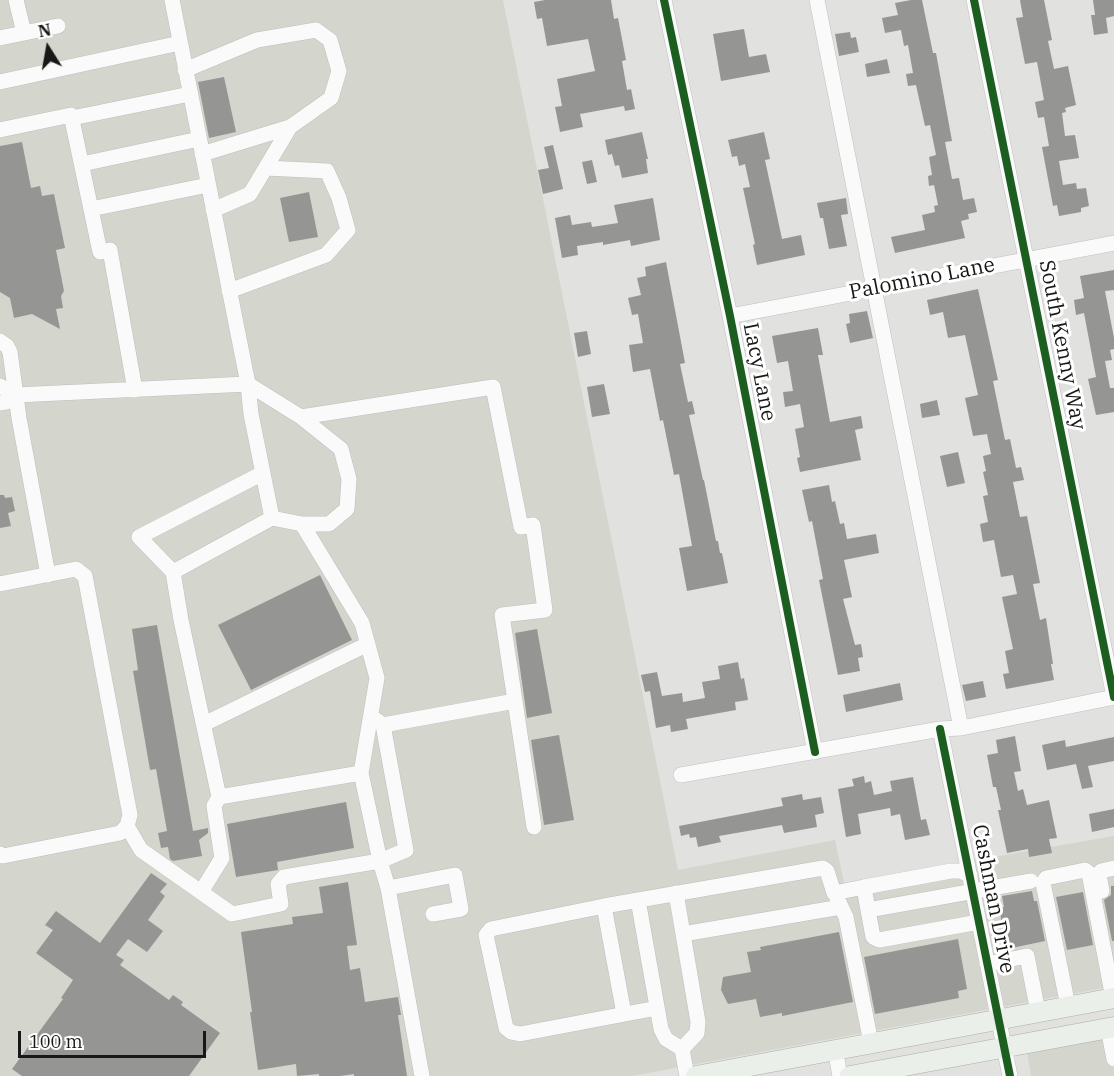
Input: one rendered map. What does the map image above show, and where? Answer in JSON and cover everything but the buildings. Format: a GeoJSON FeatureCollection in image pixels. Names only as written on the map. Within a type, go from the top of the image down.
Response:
{"type":"FeatureCollection","features":[{"type":"Feature","properties":{"kind":"main road"},"geometry":{"type":"LineString","coordinates":[[696,1076],[1114,998]]}},
{"type":"Feature","properties":{"kind":"main road"},"geometry":{"type":"LineString","coordinates":[[850,1076],[1111,1028]]}},
{"type":"Feature","properties":{"kind":"street"},"geometry":{"type":"LineString","coordinates":[[16,0],[24,33]]}},
{"type":"Feature","properties":{"kind":"street"},"geometry":{"type":"LineString","coordinates":[[172,0],[248,384],[272,518]]}},
{"type":"Feature","properties":{"kind":"street","name":"Lacy Lane"},"geometry":{"type":"LineString","coordinates":[[664,0],[730,316],[815,752]]}},
{"type":"Feature","properties":{"kind":"street"},"geometry":{"type":"LineString","coordinates":[[817,0],[961,728]]}},
{"type":"Feature","properties":{"kind":"street","name":"South Kenny Way"},"geometry":{"type":"LineString","coordinates":[[974,0],[1114,697]]}},
{"type":"Feature","properties":{"kind":"street"},"geometry":{"type":"LineString","coordinates":[[0,38],[58,27]]}},
{"type":"Feature","properties":{"kind":"street"},"geometry":{"type":"LineString","coordinates":[[81,164],[200,146],[290,127],[331,98],[339,71],[330,40],[316,30],[257,40],[185,70]]}},
{"type":"Feature","properties":{"kind":"street"},"geometry":{"type":"LineString","coordinates":[[0,82],[180,43]]}},
{"type":"Feature","properties":{"kind":"street"},"geometry":{"type":"LineString","coordinates":[[0,130],[190,94]]}},
{"type":"Feature","properties":{"kind":"street"},"geometry":{"type":"LineString","coordinates":[[72,118],[100,252],[110,250],[135,390]]}},
{"type":"Feature","properties":{"kind":"street"},"geometry":{"type":"LineString","coordinates":[[213,210],[250,194],[290,127]]}},
{"type":"Feature","properties":{"kind":"street"},"geometry":{"type":"LineString","coordinates":[[229,291],[326,255],[348,230],[339,198],[327,171],[266,168]]}},
{"type":"Feature","properties":{"kind":"street"},"geometry":{"type":"LineString","coordinates":[[91,209],[208,185]]}},
{"type":"Feature","properties":{"kind":"street","name":"Palomino Lane"},"geometry":{"type":"LineString","coordinates":[[730,316],[1114,243]]}},
{"type":"Feature","properties":{"kind":"street"},"geometry":{"type":"LineString","coordinates":[[0,341],[7,346],[10,352],[18,418],[48,575]]}},
{"type":"Feature","properties":{"kind":"street"},"geometry":{"type":"LineString","coordinates":[[0,386],[16,395],[248,384],[301,417],[341,449],[348,479],[347,509],[329,524],[302,524],[272,518],[173,572]]}},
{"type":"Feature","properties":{"kind":"street"},"geometry":{"type":"LineString","coordinates":[[301,417],[493,387],[521,527],[533,525],[545,610],[501,615],[534,826]]}},
{"type":"Feature","properties":{"kind":"street"},"geometry":{"type":"LineString","coordinates":[[0,404],[16,395]]}},
{"type":"Feature","properties":{"kind":"street"},"geometry":{"type":"LineString","coordinates":[[201,892],[222,858],[214,806],[219,797],[173,572],[139,537],[263,473]]}},
{"type":"Feature","properties":{"kind":"street"},"geometry":{"type":"LineString","coordinates":[[127,826],[141,850],[232,914],[281,904],[278,885],[284,877],[380,861],[406,850],[377,720],[377,678],[362,623],[302,524]]}},
{"type":"Feature","properties":{"kind":"street"},"geometry":{"type":"LineString","coordinates":[[0,584],[76,569],[84,576],[130,815],[127,826],[120,832],[3,856],[0,854]]}},
{"type":"Feature","properties":{"kind":"street"},"geometry":{"type":"LineString","coordinates":[[204,724],[368,644]]}},
{"type":"Feature","properties":{"kind":"street"},"geometry":{"type":"LineString","coordinates":[[681,775],[940,729],[961,728],[1114,697]]}},
{"type":"Feature","properties":{"kind":"street"},"geometry":{"type":"LineString","coordinates":[[377,720],[515,701]]}},
{"type":"Feature","properties":{"kind":"street"},"geometry":{"type":"LineString","coordinates":[[377,720],[361,773],[388,888],[422,1076]]}},
{"type":"Feature","properties":{"kind":"street","name":"Cashman Drive"},"geometry":{"type":"LineString","coordinates":[[940,729],[1010,1076]]}},
{"type":"Feature","properties":{"kind":"street"},"geometry":{"type":"LineString","coordinates":[[219,797],[361,773]]}},
{"type":"Feature","properties":{"kind":"street"},"geometry":{"type":"LineString","coordinates":[[657,1008],[520,1034],[511,1032],[506,1028],[486,935],[491,929],[604,906],[823,868],[827,871],[846,916],[871,1043]]}},
{"type":"Feature","properties":{"kind":"street"},"geometry":{"type":"LineString","coordinates":[[1114,868],[1101,871],[1099,875],[1114,950]]}},
{"type":"Feature","properties":{"kind":"street"},"geometry":{"type":"LineString","coordinates":[[1068,1006],[1043,883],[1046,878],[1085,870],[1089,873],[1114,998]]}},
{"type":"Feature","properties":{"kind":"street"},"geometry":{"type":"LineString","coordinates":[[683,934],[838,900],[864,887],[951,871],[960,871],[970,875]]}},
{"type":"Feature","properties":{"kind":"street"},"geometry":{"type":"LineString","coordinates":[[388,888],[455,875],[461,909],[433,914]]}},
{"type":"Feature","properties":{"kind":"street"},"geometry":{"type":"LineString","coordinates":[[868,910],[1031,881]]}},
{"type":"Feature","properties":{"kind":"street"},"geometry":{"type":"LineString","coordinates":[[864,887],[873,937],[879,940],[979,922]]}},
{"type":"Feature","properties":{"kind":"street"},"geometry":{"type":"LineString","coordinates":[[676,893],[698,1022],[697,1033],[682,1049]]}},
{"type":"Feature","properties":{"kind":"street"},"geometry":{"type":"LineString","coordinates":[[638,900],[661,1029],[666,1039],[682,1049],[687,1076]]}},
{"type":"Feature","properties":{"kind":"street"},"geometry":{"type":"LineString","coordinates":[[604,906],[624,1014]]}},
{"type":"Feature","properties":{"kind":"street"},"geometry":{"type":"LineString","coordinates":[[987,963],[1026,956],[1038,1012]]}},
{"type":"Feature","properties":{"kind":"street"},"geometry":{"type":"LineString","coordinates":[[1111,1028],[1114,1059]]}},
{"type":"Feature","properties":{"kind":"street"},"geometry":{"type":"LineString","coordinates":[[835,1050],[840,1076]]}},
{"type":"Feature","properties":{"kind":"shaded area"},"geometry":{"type":"Polygon","coordinates":[[[0,0],[503,0],[678,870],[835,840],[844,883],[1114,836],[1114,986],[632,1076],[0,1076],[0,0]]]}},
{"type":"Feature","properties":{"kind":"shaded area"},"geometry":{"type":"Polygon","coordinates":[[[1114,1037],[1114,1076],[1031,1076],[1027,1052],[1114,1037]]]}},
{"type":"Feature","properties":{"kind":"cycle path"},"geometry":{"type":"LineString","coordinates":[[664,0],[730,316],[815,752]]}},
{"type":"Feature","properties":{"kind":"cycle path"},"geometry":{"type":"LineString","coordinates":[[974,0],[1114,697]]}},
{"type":"Feature","properties":{"kind":"cycle path"},"geometry":{"type":"LineString","coordinates":[[940,729],[1010,1076]]}}]}
